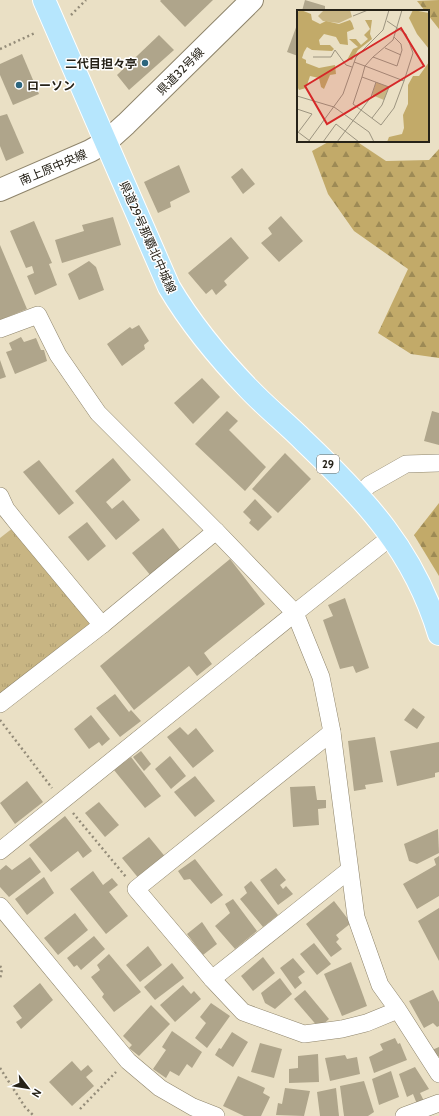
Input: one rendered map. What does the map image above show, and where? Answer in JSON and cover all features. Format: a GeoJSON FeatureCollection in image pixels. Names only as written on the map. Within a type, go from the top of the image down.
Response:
{"type":"FeatureCollection","features":[{"type":"Feature","properties":{"kind":"main road","name":"県道29号那覇北中城線"},"geometry":{"type":"LineString","coordinates":[[44,0],[169,287],[186,316],[249,389],[359,496],[392,536],[412,568],[422,588],[439,634]]}},
{"type":"Feature","properties":{"kind":"main road","name":"県道32号線"},"geometry":{"type":"LineString","coordinates":[[106,142],[252,0]]}},
{"type":"Feature","properties":{"kind":"main road","name":"南上原中央線"},"geometry":{"type":"LineString","coordinates":[[0,190],[76,157],[106,142]]}},
{"type":"Feature","properties":{"kind":"street"},"geometry":{"type":"LineString","coordinates":[[0,329],[38,315],[58,355],[98,413],[216,531],[295,613],[321,677],[339,774],[348,871],[356,917],[380,986],[398,1010],[439,1074]]}},
{"type":"Feature","properties":{"kind":"street"},"geometry":{"type":"LineString","coordinates":[[359,496],[369,485],[406,464],[439,463]]}},
{"type":"Feature","properties":{"kind":"street"},"geometry":{"type":"LineString","coordinates":[[0,496],[6,509],[102,625]]}},
{"type":"Feature","properties":{"kind":"street"},"geometry":{"type":"LineString","coordinates":[[0,704],[102,625],[216,531]]}},
{"type":"Feature","properties":{"kind":"street"},"geometry":{"type":"LineString","coordinates":[[0,851],[392,536]]}},
{"type":"Feature","properties":{"kind":"street"},"geometry":{"type":"LineString","coordinates":[[332,732],[136,889],[212,979],[243,1012],[304,1034],[342,1029],[366,1023],[398,1010]]}},
{"type":"Feature","properties":{"kind":"street"},"geometry":{"type":"LineString","coordinates":[[212,979],[348,871]]}},
{"type":"Feature","properties":{"kind":"street"},"geometry":{"type":"LineString","coordinates":[[0,906],[128,1061],[160,1088],[193,1107],[216,1116]]}},
{"type":"Feature","properties":{"kind":"street"},"geometry":{"type":"LineString","coordinates":[[404,1116],[439,1103]]}},
{"type":"Feature","properties":{"kind":"path"},"geometry":{"type":"LineString","coordinates":[[67,19],[86,0]]}},
{"type":"Feature","properties":{"kind":"path"},"geometry":{"type":"LineString","coordinates":[[0,49],[35,33]]}},
{"type":"Feature","properties":{"kind":"path"},"geometry":{"type":"LineString","coordinates":[[0,720],[62,800],[136,889]]}},
{"type":"Feature","properties":{"kind":"path"},"geometry":{"type":"LineString","coordinates":[[0,966],[2,969],[0,979]]}},
{"type":"Feature","properties":{"kind":"path"},"geometry":{"type":"LineString","coordinates":[[80,1109],[128,1061]]}},
{"type":"Feature","properties":{"kind":"path"},"geometry":{"type":"LineString","coordinates":[[0,1068],[25,1108],[34,1116]]}},
{"type":"Feature","properties":{"kind":"green space"},"geometry":{"type":"Polygon","coordinates":[[[439,0],[439,29],[429,16],[429,10],[424,10],[417,1],[439,0]]]}},
{"type":"Feature","properties":{"kind":"green space"},"geometry":{"type":"Polygon","coordinates":[[[328,142],[358,142],[386,161],[429,160],[439,149],[439,358],[411,354],[378,333],[408,269],[354,231],[328,194],[312,151],[328,142]]]}},
{"type":"Feature","properties":{"kind":"green space"},"geometry":{"type":"Polygon","coordinates":[[[439,503],[439,576],[414,535],[439,503]]]}},
{"type":"Feature","properties":{"kind":"green space"},"geometry":{"type":"Polygon","coordinates":[[[18,524],[102,625],[0,704],[0,538],[18,524]]]}},
{"type":"Feature","properties":{"kind":"building"},"geometry":{"type":"Polygon","coordinates":[[[213,0],[185,27],[160,1],[213,0]]]}},
{"type":"Feature","properties":{"kind":"building"},"geometry":{"type":"Polygon","coordinates":[[[305,0],[325,6],[325,10],[302,10],[305,0]]]}},
{"type":"Feature","properties":{"kind":"building"},"geometry":{"type":"Polygon","coordinates":[[[297,25],[297,56],[287,52],[297,25]]]}},
{"type":"Feature","properties":{"kind":"building","name":"二代目担々亭"},"geometry":{"type":"Polygon","coordinates":[[[159,35],[174,50],[129,90],[117,75],[159,35]]]}},
{"type":"Feature","properties":{"kind":"building","name":"ローソン"},"geometry":{"type":"Polygon","coordinates":[[[22,54],[39,94],[13,105],[0,75],[0,64],[22,54]]]}},
{"type":"Feature","properties":{"kind":"building"},"geometry":{"type":"Polygon","coordinates":[[[7,114],[24,153],[6,161],[0,146],[0,116],[7,114]]]}},
{"type":"Feature","properties":{"kind":"building"},"geometry":{"type":"Polygon","coordinates":[[[179,165],[190,192],[170,202],[171,207],[158,213],[144,182],[179,165]]]}},
{"type":"Feature","properties":{"kind":"building"},"geometry":{"type":"Polygon","coordinates":[[[242,168],[255,184],[243,194],[231,177],[242,168]]]}},
{"type":"Feature","properties":{"kind":"building"},"geometry":{"type":"Polygon","coordinates":[[[281,216],[303,241],[279,262],[261,243],[272,234],[268,228],[281,216]]]}},
{"type":"Feature","properties":{"kind":"building"},"geometry":{"type":"Polygon","coordinates":[[[113,217],[121,245],[62,263],[55,240],[84,231],[82,225],[113,217]]]}},
{"type":"Feature","properties":{"kind":"building"},"geometry":{"type":"Polygon","coordinates":[[[34,221],[52,263],[49,264],[57,285],[35,295],[27,276],[34,273],[32,266],[26,268],[10,231],[34,221]]]}},
{"type":"Feature","properties":{"kind":"building"},"geometry":{"type":"Polygon","coordinates":[[[231,237],[249,258],[224,281],[227,285],[216,295],[212,289],[206,294],[188,273],[231,237]]]}},
{"type":"Feature","properties":{"kind":"building"},"geometry":{"type":"Polygon","coordinates":[[[0,245],[27,309],[0,320],[0,245]]]}},
{"type":"Feature","properties":{"kind":"building"},"geometry":{"type":"Polygon","coordinates":[[[89,261],[96,267],[104,290],[79,300],[68,274],[89,261]]]}},
{"type":"Feature","properties":{"kind":"building"},"geometry":{"type":"Polygon","coordinates":[[[139,325],[149,341],[144,345],[145,349],[122,366],[107,344],[130,327],[132,329],[139,325]]]}},
{"type":"Feature","properties":{"kind":"building"},"geometry":{"type":"Polygon","coordinates":[[[21,337],[24,342],[36,338],[41,350],[44,350],[47,361],[15,374],[6,352],[12,350],[9,343],[21,337]]]}},
{"type":"Feature","properties":{"kind":"building"},"geometry":{"type":"Polygon","coordinates":[[[0,360],[6,377],[0,379],[0,360]]]}},
{"type":"Feature","properties":{"kind":"building"},"geometry":{"type":"Polygon","coordinates":[[[202,378],[220,397],[193,424],[174,403],[202,378]]]}},
{"type":"Feature","properties":{"kind":"building"},"geometry":{"type":"Polygon","coordinates":[[[227,411],[238,421],[229,430],[266,467],[245,491],[195,444],[227,411]]]}},
{"type":"Feature","properties":{"kind":"building"},"geometry":{"type":"Polygon","coordinates":[[[432,411],[439,413],[439,445],[424,441],[432,411]]]}},
{"type":"Feature","properties":{"kind":"building"},"geometry":{"type":"Polygon","coordinates":[[[285,453],[311,479],[278,513],[252,489],[285,453]]]}},
{"type":"Feature","properties":{"kind":"building"},"geometry":{"type":"Polygon","coordinates":[[[113,458],[131,480],[106,502],[112,509],[123,500],[140,520],[116,540],[75,491],[113,458]]]}},
{"type":"Feature","properties":{"kind":"building"},"geometry":{"type":"Polygon","coordinates":[[[39,460],[74,503],[59,515],[23,472],[39,460]]]}},
{"type":"Feature","properties":{"kind":"building"},"geometry":{"type":"Polygon","coordinates":[[[255,499],[272,517],[258,531],[249,523],[251,520],[243,512],[255,499]]]}},
{"type":"Feature","properties":{"kind":"building"},"geometry":{"type":"Polygon","coordinates":[[[87,522],[106,546],[88,561],[68,537],[87,522]]]}},
{"type":"Feature","properties":{"kind":"building"},"geometry":{"type":"Polygon","coordinates":[[[163,528],[181,551],[151,576],[132,553],[163,528]]]}},
{"type":"Feature","properties":{"kind":"building"},"geometry":{"type":"Polygon","coordinates":[[[230,559],[265,604],[204,653],[212,664],[197,676],[189,666],[134,710],[100,666],[230,559]]]}},
{"type":"Feature","properties":{"kind":"building"},"geometry":{"type":"Polygon","coordinates":[[[345,598],[369,668],[356,673],[353,666],[340,669],[323,620],[333,616],[328,605],[345,598]]]}},
{"type":"Feature","properties":{"kind":"building"},"geometry":{"type":"Polygon","coordinates":[[[115,694],[129,712],[131,710],[141,721],[120,737],[96,708],[115,694]]]}},
{"type":"Feature","properties":{"kind":"building"},"geometry":{"type":"Polygon","coordinates":[[[413,708],[425,717],[417,729],[404,720],[413,708]]]}},
{"type":"Feature","properties":{"kind":"building"},"geometry":{"type":"Polygon","coordinates":[[[91,715],[110,739],[102,746],[99,742],[89,749],[74,729],[91,715]]]}},
{"type":"Feature","properties":{"kind":"building"},"geometry":{"type":"Polygon","coordinates":[[[180,727],[188,735],[196,728],[214,751],[193,768],[167,737],[180,727]]]}},
{"type":"Feature","properties":{"kind":"building"},"geometry":{"type":"Polygon","coordinates":[[[375,737],[383,782],[365,785],[366,789],[354,791],[348,741],[375,737]]]}},
{"type":"Feature","properties":{"kind":"building"},"geometry":{"type":"Polygon","coordinates":[[[439,742],[439,772],[435,773],[435,777],[397,786],[390,751],[439,742]]]}},
{"type":"Feature","properties":{"kind":"building"},"geometry":{"type":"Polygon","coordinates":[[[141,751],[151,764],[144,771],[133,757],[141,751]]]}},
{"type":"Feature","properties":{"kind":"building"},"geometry":{"type":"Polygon","coordinates":[[[170,756],[186,776],[171,789],[155,769],[170,756]]]}},
{"type":"Feature","properties":{"kind":"building"},"geometry":{"type":"Polygon","coordinates":[[[131,757],[161,796],[145,808],[114,770],[131,757]]]}},
{"type":"Feature","properties":{"kind":"building"},"geometry":{"type":"Polygon","coordinates":[[[195,776],[215,801],[195,817],[174,792],[195,776]]]}},
{"type":"Feature","properties":{"kind":"building"},"geometry":{"type":"Polygon","coordinates":[[[27,781],[43,802],[15,824],[0,803],[27,781]]]}},
{"type":"Feature","properties":{"kind":"building"},"geometry":{"type":"Polygon","coordinates":[[[315,786],[317,800],[326,800],[326,808],[318,809],[319,825],[293,827],[290,787],[315,786]]]}},
{"type":"Feature","properties":{"kind":"building"},"geometry":{"type":"Polygon","coordinates":[[[99,802],[119,825],[105,837],[85,813],[99,802]]]}},
{"type":"Feature","properties":{"kind":"building"},"geometry":{"type":"Polygon","coordinates":[[[65,816],[92,851],[83,858],[78,851],[51,872],[29,845],[65,816]]]}},
{"type":"Feature","properties":{"kind":"building"},"geometry":{"type":"Polygon","coordinates":[[[438,829],[439,853],[417,864],[409,861],[404,844],[438,829]]]}},
{"type":"Feature","properties":{"kind":"building"},"geometry":{"type":"Polygon","coordinates":[[[149,837],[167,859],[140,880],[122,858],[149,837]]]}},
{"type":"Feature","properties":{"kind":"building"},"geometry":{"type":"Polygon","coordinates":[[[439,856],[439,896],[417,909],[403,884],[436,865],[434,859],[439,856]]]}},
{"type":"Feature","properties":{"kind":"building"},"geometry":{"type":"Polygon","coordinates":[[[30,857],[41,872],[9,897],[0,887],[0,870],[6,865],[12,870],[30,857]]]}},
{"type":"Feature","properties":{"kind":"building"},"geometry":{"type":"Polygon","coordinates":[[[195,859],[223,895],[211,904],[190,879],[184,880],[178,871],[195,859]]]}},
{"type":"Feature","properties":{"kind":"building"},"geometry":{"type":"Polygon","coordinates":[[[276,868],[286,880],[280,885],[283,889],[286,886],[293,894],[278,905],[260,880],[276,868]]]}},
{"type":"Feature","properties":{"kind":"building"},"geometry":{"type":"Polygon","coordinates":[[[93,871],[103,885],[112,878],[118,885],[109,892],[128,916],[106,934],[70,889],[93,871]]]}},
{"type":"Feature","properties":{"kind":"building"},"geometry":{"type":"Polygon","coordinates":[[[44,877],[54,893],[27,915],[15,899],[44,877]]]}},
{"type":"Feature","properties":{"kind":"building"},"geometry":{"type":"Polygon","coordinates":[[[251,881],[278,915],[263,927],[240,899],[247,893],[244,887],[251,881]]]}},
{"type":"Feature","properties":{"kind":"building"},"geometry":{"type":"Polygon","coordinates":[[[233,899],[257,931],[235,949],[215,926],[230,913],[225,904],[233,899]]]}},
{"type":"Feature","properties":{"kind":"building"},"geometry":{"type":"Polygon","coordinates":[[[334,901],[351,923],[336,935],[339,939],[336,942],[342,949],[331,957],[306,924],[334,901]]]}},
{"type":"Feature","properties":{"kind":"building"},"geometry":{"type":"Polygon","coordinates":[[[439,908],[439,961],[418,921],[439,908]]]}},
{"type":"Feature","properties":{"kind":"building"},"geometry":{"type":"Polygon","coordinates":[[[75,913],[88,930],[58,955],[44,938],[75,913]]]}},
{"type":"Feature","properties":{"kind":"building"},"geometry":{"type":"Polygon","coordinates":[[[202,922],[217,944],[203,955],[187,934],[202,922]]]}},
{"type":"Feature","properties":{"kind":"building"},"geometry":{"type":"Polygon","coordinates":[[[94,936],[105,949],[81,970],[77,965],[74,967],[67,958],[94,936]]]}},
{"type":"Feature","properties":{"kind":"building"},"geometry":{"type":"Polygon","coordinates":[[[314,943],[331,964],[317,975],[300,954],[314,943]]]}},
{"type":"Feature","properties":{"kind":"building"},"geometry":{"type":"Polygon","coordinates":[[[148,946],[162,965],[140,982],[126,965],[148,946]]]}},
{"type":"Feature","properties":{"kind":"building"},"geometry":{"type":"Polygon","coordinates":[[[109,954],[141,992],[114,1012],[102,997],[104,994],[91,977],[100,970],[97,965],[109,954]]]}},
{"type":"Feature","properties":{"kind":"building"},"geometry":{"type":"Polygon","coordinates":[[[263,957],[275,973],[253,991],[241,976],[263,957]]]}},
{"type":"Feature","properties":{"kind":"building"},"geometry":{"type":"Polygon","coordinates":[[[293,958],[305,972],[298,977],[302,983],[295,989],[280,968],[293,958]]]}},
{"type":"Feature","properties":{"kind":"building"},"geometry":{"type":"Polygon","coordinates":[[[351,962],[367,1006],[342,1016],[324,974],[351,962]]]}},
{"type":"Feature","properties":{"kind":"building"},"geometry":{"type":"Polygon","coordinates":[[[172,963],[184,978],[155,1000],[144,987],[172,963]]]}},
{"type":"Feature","properties":{"kind":"building"},"geometry":{"type":"Polygon","coordinates":[[[280,978],[292,994],[275,1009],[265,1003],[261,993],[280,978]]]}},
{"type":"Feature","properties":{"kind":"building"},"geometry":{"type":"Polygon","coordinates":[[[40,983],[53,1000],[21,1029],[16,1022],[22,1018],[13,1006],[40,983]]]}},
{"type":"Feature","properties":{"kind":"building"},"geometry":{"type":"Polygon","coordinates":[[[183,985],[191,994],[194,991],[201,999],[175,1022],[160,1005],[183,985]]]}},
{"type":"Feature","properties":{"kind":"building"},"geometry":{"type":"Polygon","coordinates":[[[305,990],[329,1019],[319,1028],[294,999],[305,990]]]}},
{"type":"Feature","properties":{"kind":"building"},"geometry":{"type":"Polygon","coordinates":[[[433,990],[439,1002],[439,1026],[437,1027],[433,1023],[424,1028],[409,1001],[433,990]]]}},
{"type":"Feature","properties":{"kind":"building"},"geometry":{"type":"Polygon","coordinates":[[[211,1003],[230,1016],[207,1048],[195,1038],[206,1023],[200,1017],[211,1003]]]}},
{"type":"Feature","properties":{"kind":"building"},"geometry":{"type":"Polygon","coordinates":[[[151,1005],[170,1024],[139,1056],[129,1048],[132,1045],[123,1036],[151,1005]]]}},
{"type":"Feature","properties":{"kind":"building"},"geometry":{"type":"Polygon","coordinates":[[[172,1031],[202,1052],[192,1068],[187,1064],[179,1076],[170,1071],[166,1078],[153,1069],[166,1050],[162,1047],[172,1031]]]}},
{"type":"Feature","properties":{"kind":"building"},"geometry":{"type":"Polygon","coordinates":[[[232,1032],[248,1042],[233,1067],[215,1055],[219,1048],[221,1049],[232,1032]]]}},
{"type":"Feature","properties":{"kind":"building"},"geometry":{"type":"Polygon","coordinates":[[[395,1038],[398,1044],[400,1043],[407,1060],[374,1073],[369,1057],[383,1050],[380,1044],[395,1038]]]}},
{"type":"Feature","properties":{"kind":"building"},"geometry":{"type":"Polygon","coordinates":[[[260,1043],[282,1049],[274,1078],[251,1072],[260,1043]]]}},
{"type":"Feature","properties":{"kind":"building"},"geometry":{"type":"Polygon","coordinates":[[[439,1047],[439,1056],[436,1057],[432,1050],[439,1047]]]}},
{"type":"Feature","properties":{"kind":"building"},"geometry":{"type":"Polygon","coordinates":[[[318,1054],[319,1082],[289,1083],[289,1069],[298,1068],[298,1056],[318,1054]]]}},
{"type":"Feature","properties":{"kind":"building"},"geometry":{"type":"Polygon","coordinates":[[[345,1055],[347,1059],[357,1057],[360,1074],[330,1081],[325,1058],[345,1055]]]}},
{"type":"Feature","properties":{"kind":"building"},"geometry":{"type":"Polygon","coordinates":[[[72,1061],[81,1071],[88,1065],[93,1071],[86,1077],[94,1086],[72,1106],[49,1082],[72,1061]]]}},
{"type":"Feature","properties":{"kind":"building"},"geometry":{"type":"Polygon","coordinates":[[[415,1067],[429,1089],[420,1093],[424,1101],[417,1104],[413,1094],[407,1097],[399,1074],[415,1067]]]}},
{"type":"Feature","properties":{"kind":"building"},"geometry":{"type":"Polygon","coordinates":[[[391,1071],[399,1097],[379,1105],[372,1079],[391,1071]]]}},
{"type":"Feature","properties":{"kind":"building"},"geometry":{"type":"Polygon","coordinates":[[[238,1076],[265,1088],[263,1093],[270,1097],[261,1116],[244,1116],[223,1106],[238,1076]]]}},
{"type":"Feature","properties":{"kind":"building"},"geometry":{"type":"Polygon","coordinates":[[[364,1081],[374,1112],[368,1116],[344,1116],[340,1086],[364,1081]]]}},
{"type":"Feature","properties":{"kind":"building"},"geometry":{"type":"Polygon","coordinates":[[[285,1088],[310,1091],[304,1116],[276,1115],[278,1103],[282,1104],[285,1088]]]}},
{"type":"Feature","properties":{"kind":"building"},"geometry":{"type":"Polygon","coordinates":[[[336,1088],[339,1116],[320,1116],[317,1092],[336,1088]]]}},
{"type":"Feature","properties":{"kind":"place","name":"二代目担々亭"},"geometry":{"type":"Point","coordinates":[145,63]}},
{"type":"Feature","properties":{"kind":"place","name":"ローソン"},"geometry":{"type":"Point","coordinates":[19,85]}}]}
